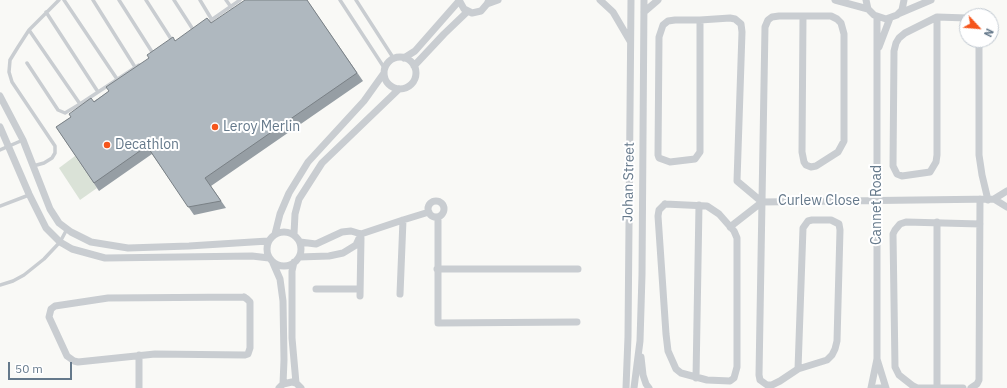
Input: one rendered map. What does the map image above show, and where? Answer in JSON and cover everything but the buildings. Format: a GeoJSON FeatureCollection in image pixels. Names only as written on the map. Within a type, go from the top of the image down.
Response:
{"type":"FeatureCollection","features":[{"type":"Feature","properties":{"kind":"street"},"geometry":{"type":"LineString","coordinates":[[275,234],[280,214],[289,193],[308,162],[364,101],[385,71],[387,64],[394,59],[404,58],[415,51],[459,0],[461,5],[468,11],[472,12],[481,11],[488,2],[498,0]]}},
{"type":"Feature","properties":{"kind":"street"},"geometry":{"type":"LineString","coordinates":[[600,0],[613,12],[630,41]]}},
{"type":"Feature","properties":{"kind":"street","name":"Johan Street"},"geometry":{"type":"LineString","coordinates":[[626,388],[631,0]]}},
{"type":"Feature","properties":{"kind":"street","name":"Johan Street"},"geometry":{"type":"LineString","coordinates":[[634,388],[640,341],[642,275],[644,0]]}},
{"type":"Feature","properties":{"kind":"street"},"geometry":{"type":"LineString","coordinates":[[644,12],[658,0]]}},
{"type":"Feature","properties":{"kind":"street"},"geometry":{"type":"LineString","coordinates":[[835,0],[868,8]]}},
{"type":"Feature","properties":{"kind":"street"},"geometry":{"type":"LineString","coordinates":[[866,0],[870,12],[877,18],[890,18],[931,0]]}},
{"type":"Feature","properties":{"kind":"street"},"geometry":{"type":"LineString","coordinates":[[897,15],[902,10],[904,0]]}},
{"type":"Feature","properties":{"kind":"street"},"geometry":{"type":"LineString","coordinates":[[414,66],[468,11]]}},
{"type":"Feature","properties":{"kind":"street"},"geometry":{"type":"LineString","coordinates":[[798,369],[803,228],[808,221],[831,220],[839,224],[840,230],[837,341],[832,355],[827,360],[798,369],[772,385],[766,385],[760,380],[759,375],[765,27],[768,20],[772,17],[803,16],[824,16],[837,18],[841,22],[844,34],[844,141],[838,152],[816,166],[811,167],[806,165],[804,162],[802,152],[803,16]]}},
{"type":"Feature","properties":{"kind":"street"},"geometry":{"type":"LineString","coordinates":[[937,17],[936,162],[930,172],[902,176],[897,174],[893,166],[894,51],[896,43],[899,38],[937,17],[959,18]]}},
{"type":"Feature","properties":{"kind":"street"},"geometry":{"type":"LineString","coordinates":[[700,20],[700,152],[695,159],[670,162],[659,158],[660,30],[668,21],[675,20],[730,18],[735,20],[741,24],[742,32],[736,182],[762,202]]}},
{"type":"Feature","properties":{"kind":"street","name":"Cannet Road"},"geometry":{"type":"LineString","coordinates":[[871,388],[877,359],[877,18]]}},
{"type":"Feature","properties":{"kind":"street","name":"Cannet Road"},"geometry":{"type":"LineString","coordinates":[[877,51],[890,18]]}},
{"type":"Feature","properties":{"kind":"street"},"geometry":{"type":"LineString","coordinates":[[979,48],[979,155],[982,175],[991,200],[1007,206]]}},
{"type":"Feature","properties":{"kind":"street"},"geometry":{"type":"LineString","coordinates":[[385,71],[387,82],[390,86],[399,89],[408,87],[414,80],[416,71],[414,66],[404,58]]}},
{"type":"Feature","properties":{"kind":"street"},"geometry":{"type":"LineString","coordinates":[[294,234],[295,214],[299,199],[322,163],[399,89]]}},
{"type":"Feature","properties":{"kind":"street"},"geometry":{"type":"LineString","coordinates":[[0,96],[23,140],[50,209],[59,223],[90,242],[128,248],[268,241]]}},
{"type":"Feature","properties":{"kind":"street"},"geometry":{"type":"LineString","coordinates":[[0,127],[29,194],[46,228],[60,242],[72,249],[105,258],[252,256],[283,266],[288,266],[297,259],[343,253],[356,246],[361,234]]}},
{"type":"Feature","properties":{"kind":"street"},"geometry":{"type":"LineString","coordinates":[[991,200],[1007,190]]}},
{"type":"Feature","properties":{"kind":"street"},"geometry":{"type":"LineString","coordinates":[[971,388],[974,387],[979,380],[980,199]]}},
{"type":"Feature","properties":{"kind":"street","name":"Curlew Close"},"geometry":{"type":"LineString","coordinates":[[762,202],[991,200]]}},
{"type":"Feature","properties":{"kind":"street"},"geometry":{"type":"LineString","coordinates":[[429,212],[430,205],[434,202],[439,202],[443,205],[445,210],[438,218],[438,323],[577,322]]}},
{"type":"Feature","properties":{"kind":"street"},"geometry":{"type":"LineString","coordinates":[[730,227],[762,202]]}},
{"type":"Feature","properties":{"kind":"street"},"geometry":{"type":"LineString","coordinates":[[665,204],[699,205],[708,206],[713,209],[734,231],[738,241],[736,372],[734,378],[730,382],[707,380],[681,374],[676,369],[668,351],[658,216],[659,210],[665,204]]}},
{"type":"Feature","properties":{"kind":"street"},"geometry":{"type":"LineString","coordinates":[[696,378],[699,205]]}},
{"type":"Feature","properties":{"kind":"street"},"geometry":{"type":"LineString","coordinates":[[300,242],[316,244],[342,232],[351,231],[361,234],[429,212]]}},
{"type":"Feature","properties":{"kind":"street"},"geometry":{"type":"LineString","coordinates":[[429,212],[432,216],[438,218]]}},
{"type":"Feature","properties":{"kind":"street"},"geometry":{"type":"LineString","coordinates":[[400,294],[403,220]]}},
{"type":"Feature","properties":{"kind":"street"},"geometry":{"type":"LineString","coordinates":[[963,388],[917,388],[899,375],[895,367],[893,234],[900,224],[906,222],[980,224]]}},
{"type":"Feature","properties":{"kind":"street"},"geometry":{"type":"LineString","coordinates":[[937,222],[937,387]]}},
{"type":"Feature","properties":{"kind":"street"},"geometry":{"type":"LineString","coordinates":[[284,231],[294,234],[300,242],[301,247],[292,271],[292,338],[299,386],[287,382],[280,387],[284,360],[283,301],[280,279],[266,250],[268,241],[275,234],[284,231]]}},
{"type":"Feature","properties":{"kind":"street"},"geometry":{"type":"LineString","coordinates":[[316,289],[360,292],[361,234]]}},
{"type":"Feature","properties":{"kind":"street"},"geometry":{"type":"LineString","coordinates":[[437,269],[578,268]]}},
{"type":"Feature","properties":{"kind":"street"},"geometry":{"type":"LineString","coordinates":[[244,297],[250,302],[250,348],[248,354],[139,355],[78,362],[70,359],[67,356],[49,317],[51,309],[62,304],[108,298],[244,297]]}},
{"type":"Feature","properties":{"kind":"street","name":"Johan Street"},"geometry":{"type":"LineString","coordinates":[[640,341],[643,375],[649,388]]}},
{"type":"Feature","properties":{"kind":"street"},"geometry":{"type":"LineString","coordinates":[[139,355],[139,388]]}},
{"type":"Feature","properties":{"kind":"street","name":"Cannet Road"},"geometry":{"type":"LineString","coordinates":[[877,359],[886,388]]}},
{"type":"Feature","properties":{"kind":"street","name":"Johan Street"},"geometry":{"type":"LineString","coordinates":[[620,388],[627,365]]}},
{"type":"Feature","properties":{"kind":"street"},"geometry":{"type":"LineString","coordinates":[[877,388],[882,388]]}},
{"type":"Feature","properties":{"kind":"lane"},"geometry":{"type":"LineString","coordinates":[[33,166],[44,163],[52,158],[56,150],[53,142],[12,82],[9,72],[10,60],[29,30],[59,0]]}},
{"type":"Feature","properties":{"kind":"lane"},"geometry":{"type":"LineString","coordinates":[[64,0],[117,79]]}},
{"type":"Feature","properties":{"kind":"lane"},"geometry":{"type":"LineString","coordinates":[[93,0],[135,68]]}},
{"type":"Feature","properties":{"kind":"lane"},"geometry":{"type":"LineString","coordinates":[[119,0],[154,56]]}},
{"type":"Feature","properties":{"kind":"lane"},"geometry":{"type":"LineString","coordinates":[[146,0],[174,43]]}},
{"type":"Feature","properties":{"kind":"lane"},"geometry":{"type":"LineString","coordinates":[[174,0],[194,31]]}},
{"type":"Feature","properties":{"kind":"lane"},"geometry":{"type":"LineString","coordinates":[[200,0],[212,20]]}},
{"type":"Feature","properties":{"kind":"lane"},"geometry":{"type":"LineString","coordinates":[[226,0],[231,8]]}},
{"type":"Feature","properties":{"kind":"lane"},"geometry":{"type":"LineString","coordinates":[[187,35],[231,8],[240,0]]}},
{"type":"Feature","properties":{"kind":"lane"},"geometry":{"type":"LineString","coordinates":[[340,0],[385,71]]}},
{"type":"Feature","properties":{"kind":"lane"},"geometry":{"type":"LineString","coordinates":[[356,0],[394,59]]}},
{"type":"Feature","properties":{"kind":"lane"},"geometry":{"type":"LineString","coordinates":[[46,12],[98,92]]}},
{"type":"Feature","properties":{"kind":"lane"},"geometry":{"type":"LineString","coordinates":[[29,30],[80,104]]}},
{"type":"Feature","properties":{"kind":"lane"},"geometry":{"type":"LineString","coordinates":[[167,48],[180,39]]}},
{"type":"Feature","properties":{"kind":"lane"},"geometry":{"type":"LineString","coordinates":[[148,60],[161,52]]}},
{"type":"Feature","properties":{"kind":"lane"},"geometry":{"type":"LineString","coordinates":[[27,63],[58,110],[65,113],[142,64]]}},
{"type":"Feature","properties":{"kind":"lane"},"geometry":{"type":"LineString","coordinates":[[0,150],[23,140]]}},
{"type":"Feature","properties":{"kind":"lane"},"geometry":{"type":"LineString","coordinates":[[0,206],[29,194]]}},
{"type":"Feature","properties":{"kind":"lane"},"geometry":{"type":"LineString","coordinates":[[0,285],[13,281],[24,275],[44,259],[60,242],[67,229]]}},
{"type":"Feature","properties":{"kind":"shaded area"},"geometry":{"type":"Polygon","coordinates":[[[75,156],[97,188],[80,200],[59,168],[75,156]]]}},
{"type":"Feature","properties":{"kind":"place","name":"Leroy Merlin"},"geometry":{"type":"Point","coordinates":[215,127]}},
{"type":"Feature","properties":{"kind":"place","name":"Decathlon"},"geometry":{"type":"Point","coordinates":[107,145]}}]}
